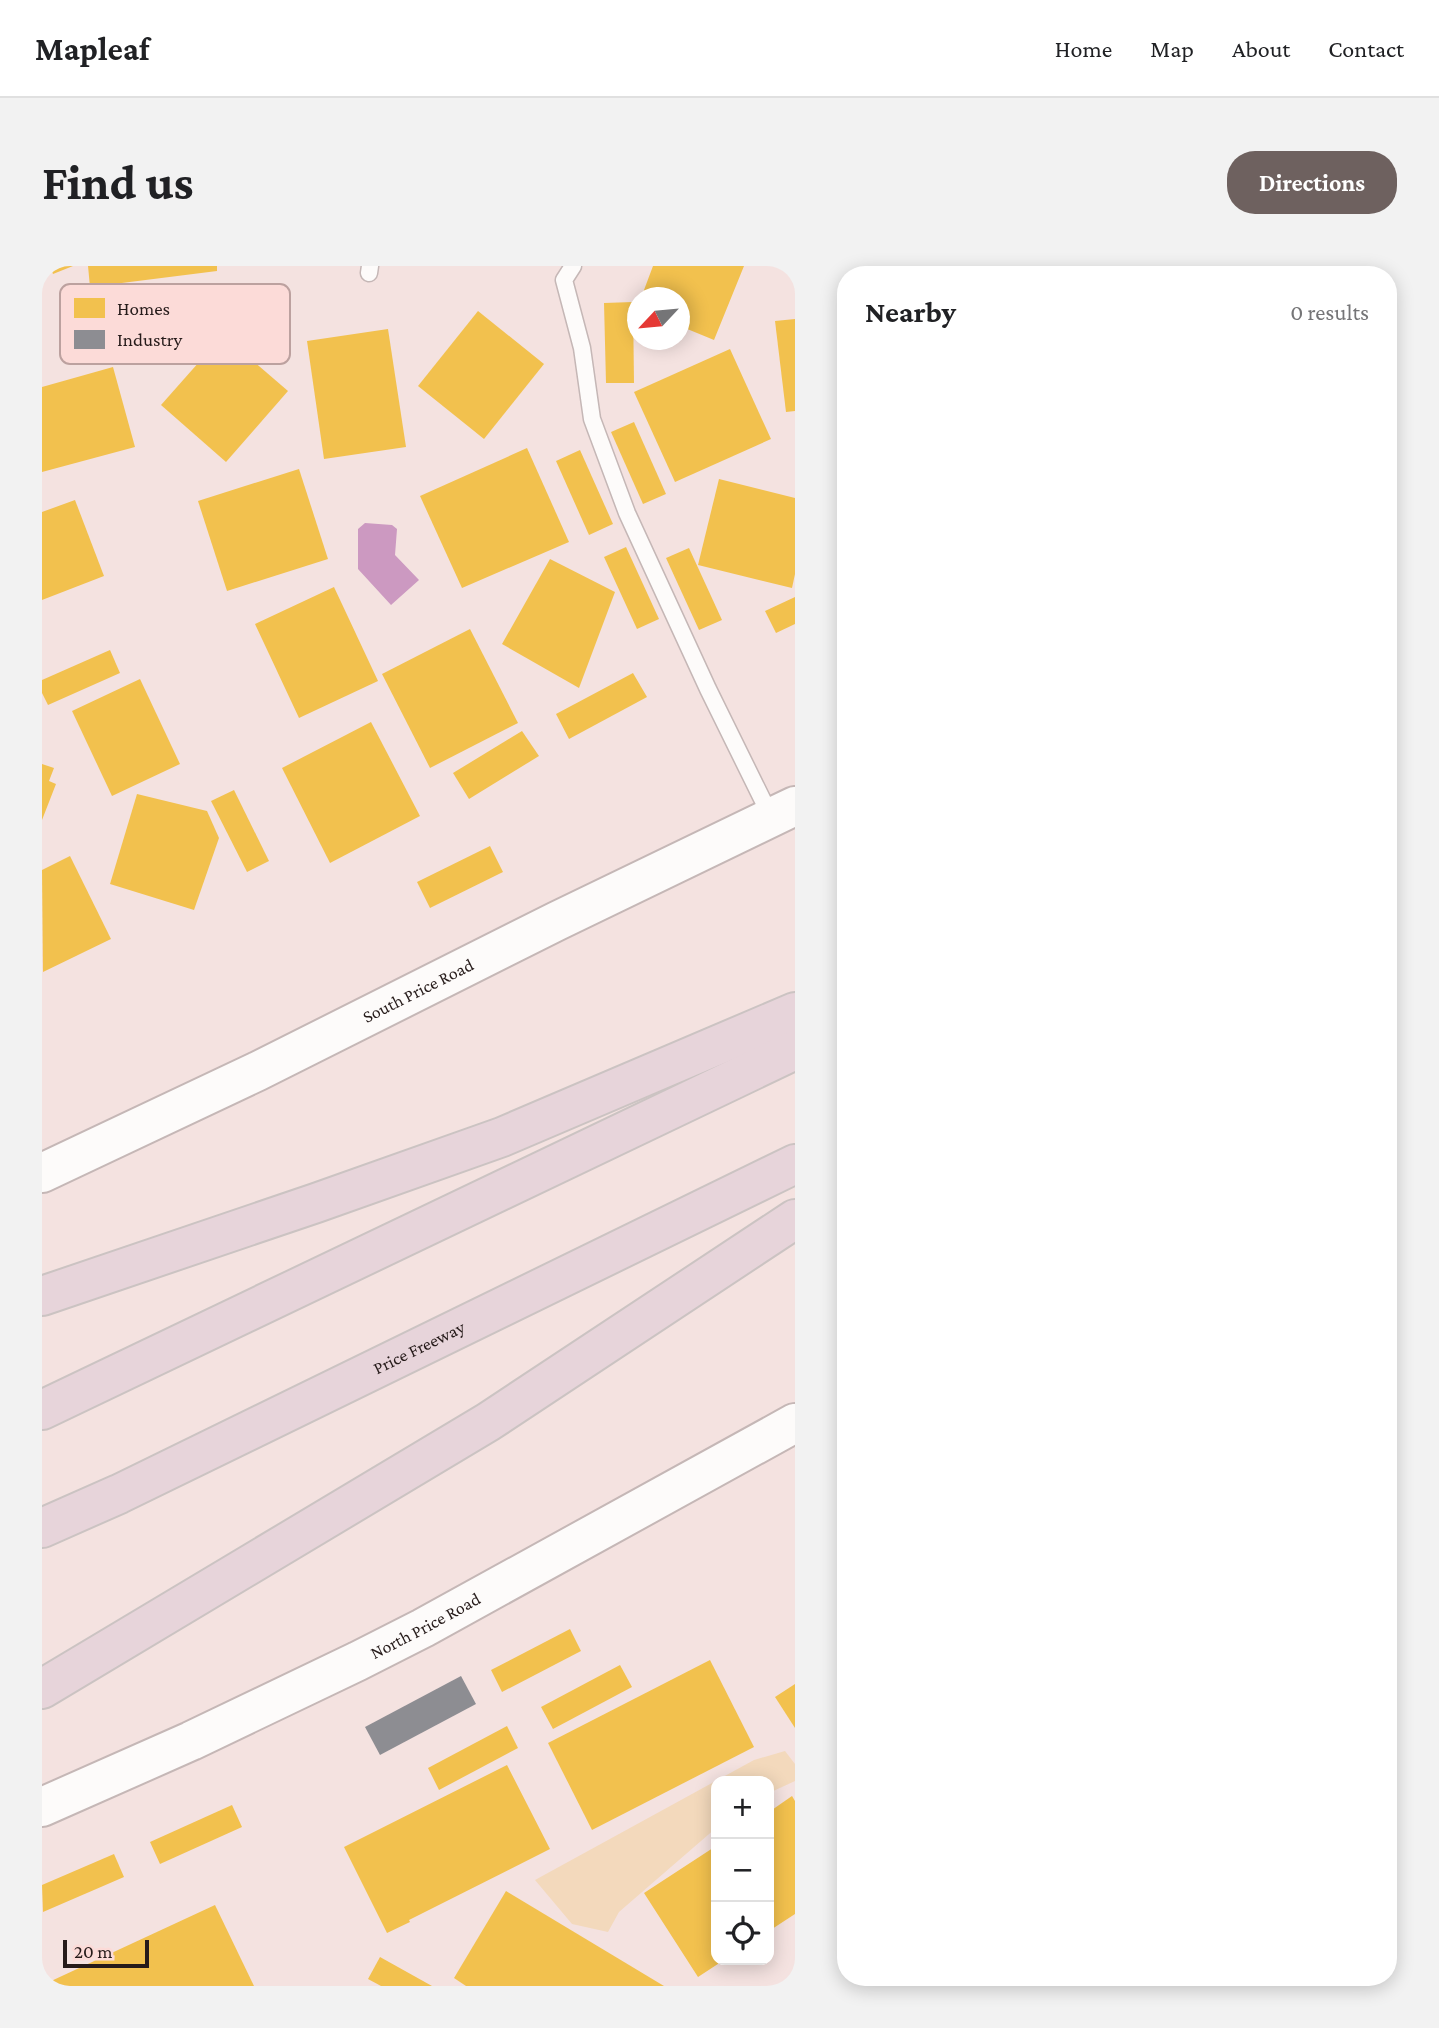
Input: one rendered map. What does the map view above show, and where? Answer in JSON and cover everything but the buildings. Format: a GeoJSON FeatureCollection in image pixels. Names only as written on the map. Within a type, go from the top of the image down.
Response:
{"type":"FeatureCollection","features":[{"type":"Feature","properties":{"kind":"highway"},"geometry":{"type":"LineString","coordinates":[[42,1296],[502,1137],[795,1012]]}},
{"type":"Feature","properties":{"kind":"highway"},"geometry":{"type":"LineString","coordinates":[[42,1410],[795,1050]]}},
{"type":"Feature","properties":{"kind":"highway","name":"Price Freeway"},"geometry":{"type":"LineString","coordinates":[[42,1528],[119,1494],[795,1164]]}},
{"type":"Feature","properties":{"kind":"highway"},"geometry":{"type":"LineString","coordinates":[[42,1689],[488,1422],[795,1219]]}},
{"type":"Feature","properties":{"kind":"main road","name":"South Price Road"},"geometry":{"type":"LineString","coordinates":[[42,1173],[258,1071],[556,921],[783,812]]}},
{"type":"Feature","properties":{"kind":"main road","name":"North Price Road"},"geometry":{"type":"LineString","coordinates":[[42,1807],[191,1741],[358,1661],[434,1622],[795,1423]]}},
{"type":"Feature","properties":{"kind":"lane"},"geometry":{"type":"LineString","coordinates":[[573,266],[564,280],[582,348],[592,419],[627,513],[708,689],[783,812]]}},
{"type":"Feature","properties":{"kind":"shaded area"},"geometry":{"type":"Polygon","coordinates":[[[365,523],[392,525],[397,529],[395,555],[419,580],[391,605],[358,569],[358,529],[365,523]]]}},
{"type":"Feature","properties":{"kind":"shaded area"},"geometry":{"type":"Polygon","coordinates":[[[785,1751],[795,1764],[795,1781],[774,1791],[774,1776],[725,1776],[754,1760],[785,1751]]]}},
{"type":"Feature","properties":{"kind":"shaded area"},"geometry":{"type":"Polygon","coordinates":[[[711,1784],[711,1832],[619,1912],[608,1932],[572,1924],[535,1880],[711,1784]]]}}]}
